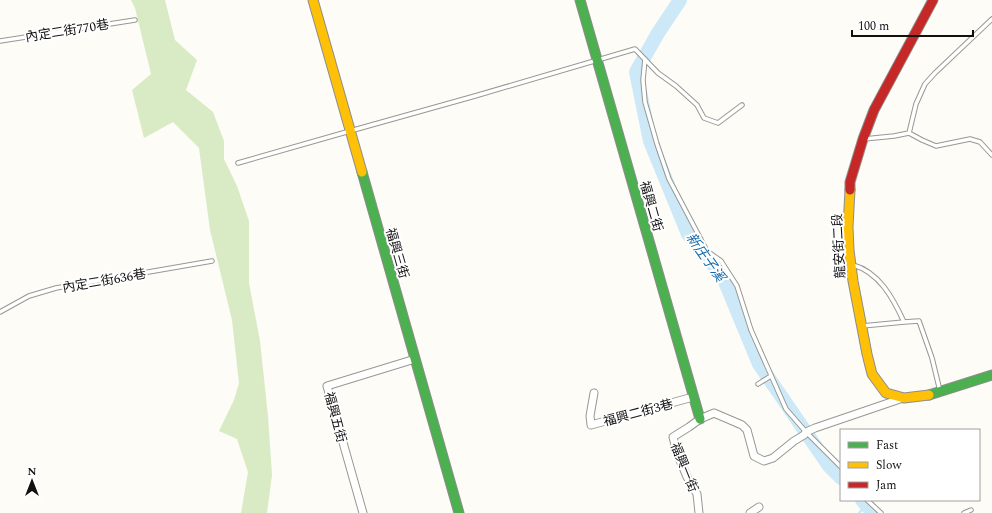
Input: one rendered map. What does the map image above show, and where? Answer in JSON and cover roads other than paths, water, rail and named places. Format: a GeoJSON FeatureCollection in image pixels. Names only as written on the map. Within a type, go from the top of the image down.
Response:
{"type":"FeatureCollection","features":[{"type":"Feature","properties":{"kind":"street","name":"福興三街"},"geometry":{"type":"LineString","coordinates":[[312,0],[458,513]]}},
{"type":"Feature","properties":{"kind":"street","name":"福興二街"},"geometry":{"type":"LineString","coordinates":[[580,0],[700,419]]}},
{"type":"Feature","properties":{"kind":"street","name":"龍安街二段"},"geometry":{"type":"LineString","coordinates":[[933,0],[874,110],[863,139],[850,182],[848,227],[850,264],[866,354],[872,374],[886,392],[904,398],[929,395],[992,375]]}},
{"type":"Feature","properties":{"kind":"street","name":"福興五街"},"geometry":{"type":"LineString","coordinates":[[363,513],[327,386],[415,359]]}},
{"type":"Feature","properties":{"kind":"street","name":"福興二街3巷"},"geometry":{"type":"LineString","coordinates":[[594,393],[590,416],[591,425],[693,397]]}},
{"type":"Feature","properties":{"kind":"street"},"geometry":{"type":"LineString","coordinates":[[805,434],[815,428],[904,398]]}},
{"type":"Feature","properties":{"kind":"street","name":"福興一街"},"geometry":{"type":"LineString","coordinates":[[699,513],[697,494],[687,477],[677,453],[673,437],[700,419],[714,413],[742,425],[747,430],[754,456],[764,461],[773,458],[805,434]]}},
{"type":"Feature","properties":{"kind":"street"},"geometry":{"type":"LineString","coordinates":[[750,513],[760,508]]}},
{"type":"Feature","properties":{"kind":"lane"},"geometry":{"type":"LineString","coordinates":[[909,133],[916,104],[925,84],[992,19]]}},
{"type":"Feature","properties":{"kind":"lane","name":"內定二街770巷"},"geometry":{"type":"LineString","coordinates":[[0,41],[135,20]]}},
{"type":"Feature","properties":{"kind":"lane"},"geometry":{"type":"LineString","coordinates":[[238,164],[635,49],[658,73],[676,86],[697,105],[704,118],[718,123],[742,105]]}},
{"type":"Feature","properties":{"kind":"lane"},"geometry":{"type":"LineString","coordinates":[[645,59],[643,80],[645,102],[657,144],[669,178],[707,251],[721,261],[737,286],[751,330],[786,410],[805,434],[840,466]]}},
{"type":"Feature","properties":{"kind":"lane"},"geometry":{"type":"LineString","coordinates":[[863,139],[909,133],[936,146],[970,139],[980,142],[992,155]]}},
{"type":"Feature","properties":{"kind":"lane","name":"內定二街636巷"},"geometry":{"type":"LineString","coordinates":[[0,312],[29,296],[56,288],[212,261]]}},
{"type":"Feature","properties":{"kind":"lane"},"geometry":{"type":"LineString","coordinates":[[850,264],[861,267],[881,282],[897,306],[904,322]]}},
{"type":"Feature","properties":{"kind":"lane"},"geometry":{"type":"LineString","coordinates":[[861,326],[920,321],[932,358],[940,392]]}},
{"type":"Feature","properties":{"kind":"lane"},"geometry":{"type":"LineString","coordinates":[[758,384],[771,376]]}},
{"type":"Feature","properties":{"kind":"lane"},"geometry":{"type":"LineString","coordinates":[[868,501],[880,513]]}},
{"type":"Feature","properties":{"kind":"lane"},"geometry":{"type":"LineString","coordinates":[[964,513],[971,510]]}},
{"type":"Feature","properties":{"kind":"waterway","name":"新庄子溪"},"geometry":{"type":"LineString","coordinates":[[680,0],[658,33],[636,72],[650,141],[688,234],[723,277],[759,364],[829,466],[840,477]]}},
{"type":"Feature","properties":{"kind":"waterway","name":"新庄子溪"},"geometry":{"type":"LineString","coordinates":[[863,501],[873,513]]}},
{"type":"Feature","properties":{"kind":"waterway"},"geometry":{"type":"LineString","coordinates":[[859,513],[866,505]]}}]}
